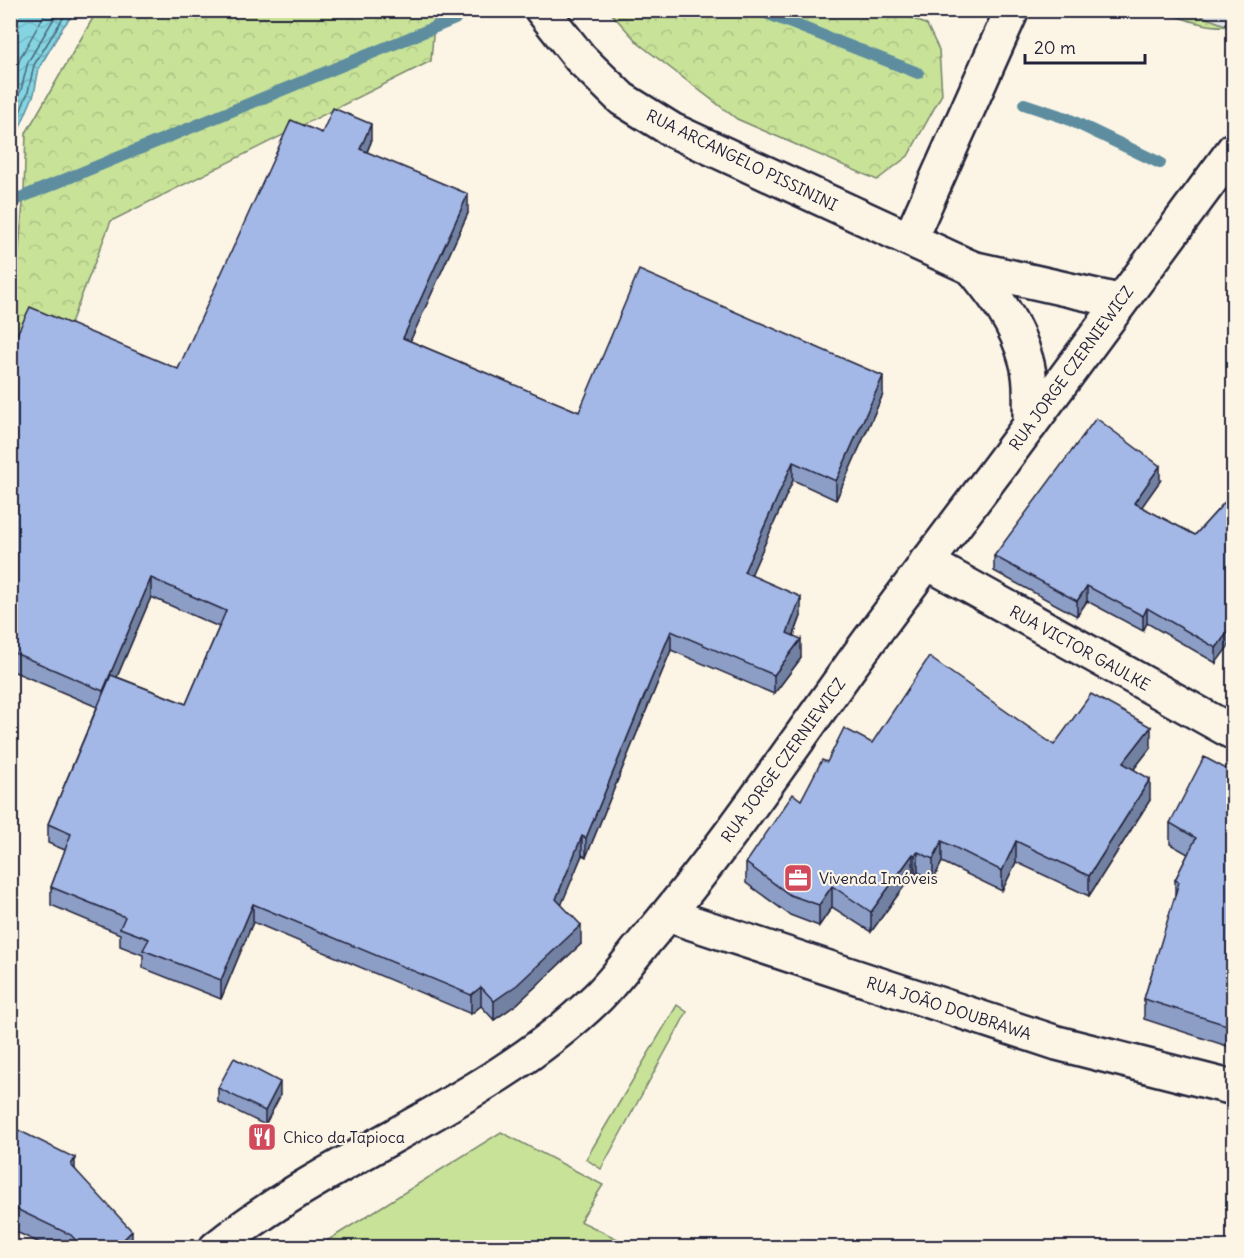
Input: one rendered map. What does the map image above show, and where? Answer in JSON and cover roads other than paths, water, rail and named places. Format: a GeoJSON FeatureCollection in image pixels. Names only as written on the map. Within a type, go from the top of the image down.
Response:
{"type":"FeatureCollection","features":[{"type":"Feature","properties":{"kind":"main road","name":"RUA ARCANGELO PISSININI"},"geometry":{"type":"LineString","coordinates":[[542,10],[580,58],[622,99],[649,118],[672,130],[972,268],[1119,301]]}},
{"type":"Feature","properties":{"kind":"main road"},"geometry":{"type":"LineString","coordinates":[[910,239],[1012,10]]}},
{"type":"Feature","properties":{"kind":"main road","name":"RUA JORGE CZERNIEWICZ"},"geometry":{"type":"LineString","coordinates":[[216,1248],[235,1232],[299,1191],[497,1076],[549,1039],[598,996],[668,915],[716,853],[926,562],[1233,149]]}},
{"type":"Feature","properties":{"kind":"main road","name":"RUA ARCANGELO PISSININI"},"geometry":{"type":"LineString","coordinates":[[972,268],[1000,302],[1015,329],[1027,361],[1030,425]]}},
{"type":"Feature","properties":{"kind":"main road","name":"RUA VICTOR GAULKE"},"geometry":{"type":"LineString","coordinates":[[926,562],[1233,734]]}},
{"type":"Feature","properties":{"kind":"main road","name":"RUA JOÃO DOUBRAWA"},"geometry":{"type":"LineString","coordinates":[[668,915],[1058,1043],[1233,1088]]}},
{"type":"Feature","properties":{"kind":"water"},"geometry":{"type":"Polygon","coordinates":[[[11,10],[76,11],[63,27],[39,68],[34,94],[20,127],[11,159],[11,10]]]}},
{"type":"Feature","properties":{"kind":"waterway"},"geometry":{"type":"LineString","coordinates":[[758,10],[918,73]]}},
{"type":"Feature","properties":{"kind":"waterway"},"geometry":{"type":"LineString","coordinates":[[10,202],[455,19]]}},
{"type":"Feature","properties":{"kind":"waterway"},"geometry":{"type":"LineString","coordinates":[[1024,104],[1066,118],[1160,163]]}},
{"type":"Feature","properties":{"kind":"place","name":"Vivenda Imóveis"},"geometry":{"type":"Point","coordinates":[798,878]}},
{"type":"Feature","properties":{"kind":"place","name":"Chico da Tapioca"},"geometry":{"type":"Point","coordinates":[262,1137]}}]}
